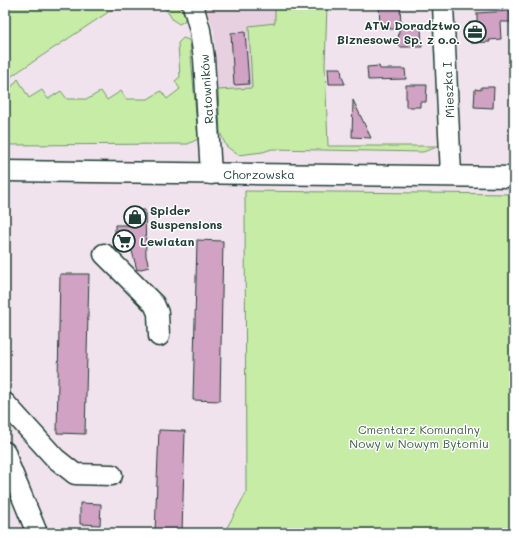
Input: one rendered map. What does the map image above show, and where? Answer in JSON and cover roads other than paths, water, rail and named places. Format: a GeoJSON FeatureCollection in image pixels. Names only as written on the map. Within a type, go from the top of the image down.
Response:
{"type":"FeatureCollection","features":[{"type":"Feature","properties":{"kind":"street","name":"Ratowników"},"geometry":{"type":"LineString","coordinates":[[193,5],[200,30],[204,58],[211,174]]}},
{"type":"Feature","properties":{"kind":"street","name":"Mieszka I"},"geometry":{"type":"LineString","coordinates":[[443,5],[451,175]]}},
{"type":"Feature","properties":{"kind":"street","name":"Chorzowska"},"geometry":{"type":"LineString","coordinates":[[5,171],[451,175],[514,177]]}},
{"type":"Feature","properties":{"kind":"street"},"geometry":{"type":"LineString","coordinates":[[104,254],[154,304],[158,313],[159,336]]}},
{"type":"Feature","properties":{"kind":"street"},"geometry":{"type":"LineString","coordinates":[[5,403],[55,458],[75,474],[112,475]]}},
{"type":"Feature","properties":{"kind":"street"},"geometry":{"type":"LineString","coordinates":[[5,452],[14,500],[37,533]]}},
{"type":"Feature","properties":{"kind":"place","name":"ATW Doradztwo Biznesowe Sp. z o.o."},"geometry":{"type":"Point","coordinates":[475,32]}},
{"type":"Feature","properties":{"kind":"place","name":"Spider Suspensions"},"geometry":{"type":"Point","coordinates":[135,217]}},
{"type":"Feature","properties":{"kind":"place","name":"Lewiatan"},"geometry":{"type":"Point","coordinates":[124,241]}},
{"type":"Feature","properties":{"kind":"park label","name":"Cmentarz Komunalny Nowy w Nowym Bytomiu"},"geometry":{"type":"Point","coordinates":[419,436]}}]}
